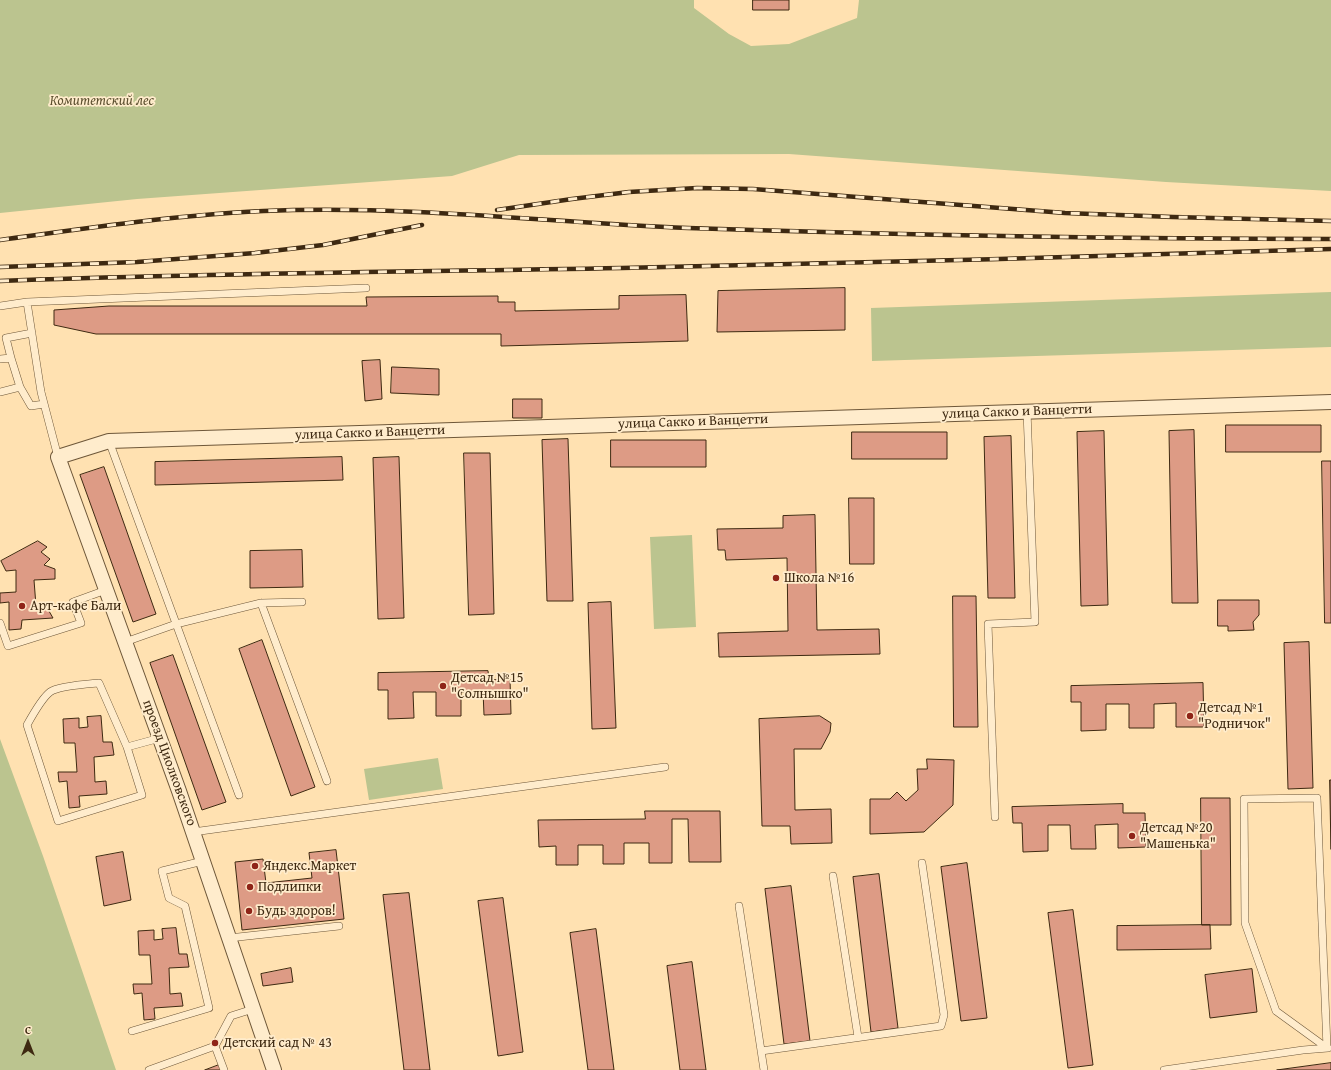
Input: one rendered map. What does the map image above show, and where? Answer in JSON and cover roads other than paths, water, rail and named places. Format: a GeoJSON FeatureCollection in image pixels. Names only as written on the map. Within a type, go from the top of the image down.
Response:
{"type":"FeatureCollection","features":[{"type":"Feature","properties":{"kind":"street","name":"улица Сакко и Ванцетти"},"geometry":{"type":"LineString","coordinates":[[58,457],[109,441],[1331,402]]}},
{"type":"Feature","properties":{"kind":"street","name":"проезд Циолковского"},"geometry":{"type":"LineString","coordinates":[[58,457],[160,738],[274,1070]]}},
{"type":"Feature","properties":{"kind":"lane"},"geometry":{"type":"LineString","coordinates":[[0,306],[27,302],[366,288]]}},
{"type":"Feature","properties":{"kind":"lane"},"geometry":{"type":"LineString","coordinates":[[27,302],[41,392],[58,457]]}},
{"type":"Feature","properties":{"kind":"lane"},"geometry":{"type":"LineString","coordinates":[[32,333],[6,338],[20,386],[31,406],[44,404]]}},
{"type":"Feature","properties":{"kind":"lane"},"geometry":{"type":"LineString","coordinates":[[0,360],[11,358]]}},
{"type":"Feature","properties":{"kind":"lane"},"geometry":{"type":"LineString","coordinates":[[0,392],[20,386]]}},
{"type":"Feature","properties":{"kind":"lane"},"geometry":{"type":"LineString","coordinates":[[995,817],[988,624],[1035,622],[1027,411]]}},
{"type":"Feature","properties":{"kind":"lane"},"geometry":{"type":"LineString","coordinates":[[109,441],[239,795]]}},
{"type":"Feature","properties":{"kind":"lane"},"geometry":{"type":"LineString","coordinates":[[0,623],[8,646],[81,623],[73,602],[106,590]]}},
{"type":"Feature","properties":{"kind":"lane"},"geometry":{"type":"LineString","coordinates":[[125,642],[176,624],[262,603],[302,602]]}},
{"type":"Feature","properties":{"kind":"lane"},"geometry":{"type":"LineString","coordinates":[[262,603],[327,781]]}},
{"type":"Feature","properties":{"kind":"lane"},"geometry":{"type":"LineString","coordinates":[[99,683],[127,747],[142,795],[58,821],[27,725],[36,710],[51,692],[75,685],[99,683]]}},
{"type":"Feature","properties":{"kind":"lane"},"geometry":{"type":"LineString","coordinates":[[127,747],[160,738]]}},
{"type":"Feature","properties":{"kind":"lane"},"geometry":{"type":"LineString","coordinates":[[193,832],[665,767]]}},
{"type":"Feature","properties":{"kind":"lane"},"geometry":{"type":"LineString","coordinates":[[1317,798],[1329,1048],[1276,1011],[1245,923],[1244,799],[1317,798]]}},
{"type":"Feature","properties":{"kind":"lane"},"geometry":{"type":"LineString","coordinates":[[132,1031],[209,1008],[185,906],[169,898],[162,870],[203,861]]}},
{"type":"Feature","properties":{"kind":"lane"},"geometry":{"type":"LineString","coordinates":[[761,1051],[940,1026],[944,1015],[922,863]]}},
{"type":"Feature","properties":{"kind":"lane"},"geometry":{"type":"LineString","coordinates":[[833,876],[858,1037]]}},
{"type":"Feature","properties":{"kind":"lane"},"geometry":{"type":"LineString","coordinates":[[739,906],[764,1070]]}},
{"type":"Feature","properties":{"kind":"lane"},"geometry":{"type":"LineString","coordinates":[[229,938],[339,926]]}},
{"type":"Feature","properties":{"kind":"lane"},"geometry":{"type":"LineString","coordinates":[[149,1070],[215,1046],[231,1016],[254,1009]]}},
{"type":"Feature","properties":{"kind":"lane"},"geometry":{"type":"LineString","coordinates":[[215,1046],[224,1070]]}},
{"type":"Feature","properties":{"kind":"lane"},"geometry":{"type":"LineString","coordinates":[[1164,1070],[1303,1050],[1329,1048]]}},
{"type":"Feature","properties":{"kind":"railway"},"geometry":{"type":"LineString","coordinates":[[497,210],[629,192],[697,188],[753,189],[1065,213],[1331,221]]}},
{"type":"Feature","properties":{"kind":"railway"},"geometry":{"type":"LineString","coordinates":[[0,240],[109,225],[183,217],[256,211],[293,210],[392,211],[639,226],[929,235],[1331,239]]}},
{"type":"Feature","properties":{"kind":"railway"},"geometry":{"type":"LineString","coordinates":[[0,267],[137,262],[255,253],[323,245],[422,225]]}},
{"type":"Feature","properties":{"kind":"railway"},"geometry":{"type":"LineString","coordinates":[[0,281],[233,274],[799,264],[1331,249]]}},
{"type":"Feature","properties":{"kind":"place","name":"Школа №16"},"geometry":{"type":"Point","coordinates":[776,578]}},
{"type":"Feature","properties":{"kind":"place","name":"Арт-кафе Бали"},"geometry":{"type":"Point","coordinates":[22,606]}},
{"type":"Feature","properties":{"kind":"place","name":"Детсад №15 \"Солнышко\""},"geometry":{"type":"Point","coordinates":[443,686]}},
{"type":"Feature","properties":{"kind":"place","name":"Детсад №1 \"Родничок\""},"geometry":{"type":"Point","coordinates":[1190,716]}},
{"type":"Feature","properties":{"kind":"place","name":"Детсад №20 \"Машенька\""},"geometry":{"type":"Point","coordinates":[1132,836]}},
{"type":"Feature","properties":{"kind":"place","name":"Яндекс.Маркет"},"geometry":{"type":"Point","coordinates":[255,866]}},
{"type":"Feature","properties":{"kind":"place","name":"Подлипки"},"geometry":{"type":"Point","coordinates":[250,887]}},
{"type":"Feature","properties":{"kind":"place","name":"Будь здоров!"},"geometry":{"type":"Point","coordinates":[249,911]}},
{"type":"Feature","properties":{"kind":"place","name":"Детский сад № 43"},"geometry":{"type":"Point","coordinates":[215,1043]}},
{"type":"Feature","properties":{"kind":"park label","name":"Комитетский лес"},"geometry":{"type":"Point","coordinates":[102,101]}}]}
